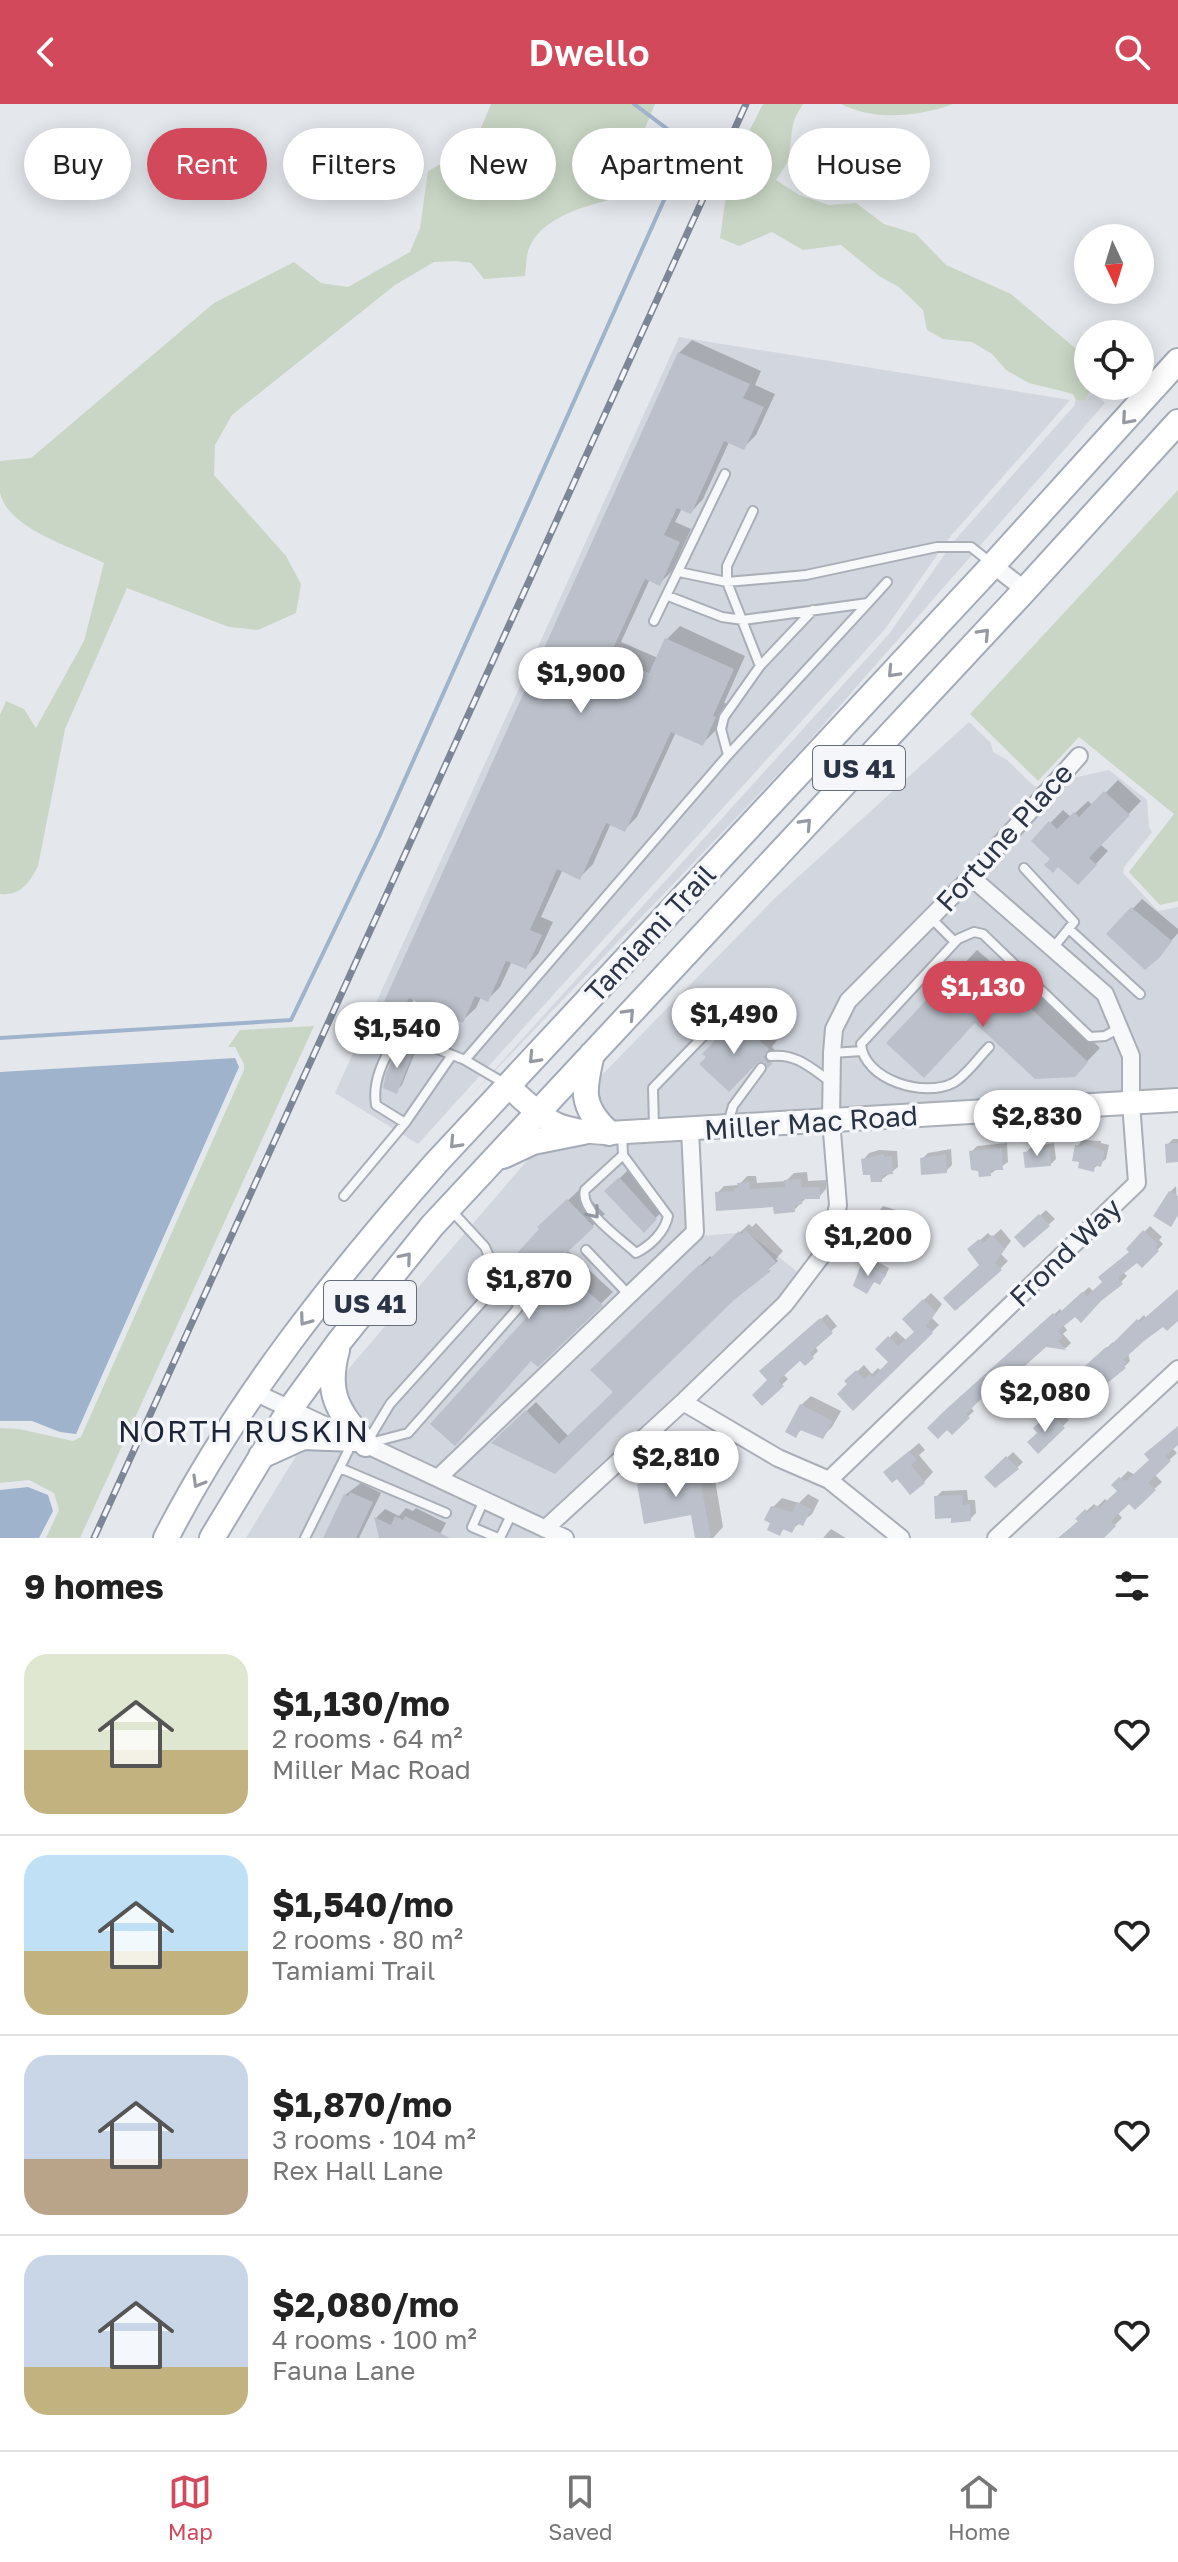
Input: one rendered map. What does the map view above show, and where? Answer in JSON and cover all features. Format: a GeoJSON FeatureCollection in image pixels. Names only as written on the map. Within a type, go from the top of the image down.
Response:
{"type":"FeatureCollection","features":[{"type":"Feature","properties":{"kind":"main road","name":"Tamiami Trail"},"geometry":{"type":"LineString","coordinates":[[166,1538],[254,1392],[313,1310],[372,1237],[1178,361]]}},
{"type":"Feature","properties":{"kind":"main road","name":"Tamiami Trail"},"geometry":{"type":"LineString","coordinates":[[212,1538],[290,1409],[339,1342],[449,1208],[1178,422]]}},
{"type":"Feature","properties":{"kind":"main road"},"geometry":{"type":"LineString","coordinates":[[592,1054],[586,1079],[588,1110],[618,1140]]}},
{"type":"Feature","properties":{"kind":"main road"},"geometry":{"type":"LineString","coordinates":[[493,1160],[533,1142],[583,1132]]}},
{"type":"Feature","properties":{"kind":"main road"},"geometry":{"type":"LineString","coordinates":[[339,1342],[331,1380],[333,1395],[360,1442]]}},
{"type":"Feature","properties":{"kind":"main road"},"geometry":{"type":"LineString","coordinates":[[261,1456],[303,1437],[360,1442]]}},
{"type":"Feature","properties":{"kind":"street"},"geometry":{"type":"LineString","coordinates":[[993,565],[1025,590]]}},
{"type":"Feature","properties":{"kind":"street","name":"Fortune Place"},"geometry":{"type":"LineString","coordinates":[[542,1533],[785,1304],[829,1246],[838,1205],[831,1120],[832,1053],[834,1029],[848,1001],[971,877],[1079,756]]}},
{"type":"Feature","properties":{"kind":"street","name":"Frond Way"},"geometry":{"type":"LineString","coordinates":[[829,1480],[1137,1183],[1131,1056],[1105,994],[971,877]]}},
{"type":"Feature","properties":{"kind":"street","name":"Miller Mac Road"},"geometry":{"type":"LineString","coordinates":[[508,1086],[547,1121],[561,1128],[618,1140],[655,1131],[1178,1100]]}},
{"type":"Feature","properties":{"kind":"street"},"geometry":{"type":"LineString","coordinates":[[438,1478],[695,1232],[690,1130]]}},
{"type":"Feature","properties":{"kind":"street"},"geometry":{"type":"LineString","coordinates":[[996,1538],[1178,1369]]}},
{"type":"Feature","properties":{"kind":"street"},"geometry":{"type":"LineString","coordinates":[[254,1392],[512,1513],[542,1533],[565,1538]]}},
{"type":"Feature","properties":{"kind":"street"},"geometry":{"type":"LineString","coordinates":[[683,1402],[778,1458],[829,1480],[901,1538]]}},
{"type":"Feature","properties":{"kind":"lane"},"geometry":{"type":"LineString","coordinates":[[654,621],[725,474]]}},
{"type":"Feature","properties":{"kind":"lane"},"geometry":{"type":"LineString","coordinates":[[753,511],[727,566],[727,582],[732,602],[743,620],[760,666]]}},
{"type":"Feature","properties":{"kind":"lane"},"geometry":{"type":"LineString","coordinates":[[679,572],[727,582],[806,575],[937,547],[971,547],[993,565]]}},
{"type":"Feature","properties":{"kind":"lane"},"geometry":{"type":"LineString","coordinates":[[465,1060],[728,755],[887,582]]}},
{"type":"Feature","properties":{"kind":"lane"},"geometry":{"type":"LineString","coordinates":[[668,596],[722,617],[743,620],[868,603]]}},
{"type":"Feature","properties":{"kind":"lane"},"geometry":{"type":"LineString","coordinates":[[728,755],[721,729],[724,717],[760,666],[813,610]]}},
{"type":"Feature","properties":{"kind":"lane"},"geometry":{"type":"LineString","coordinates":[[1024,868],[1074,922],[1052,949]]}},
{"type":"Feature","properties":{"kind":"lane"},"geometry":{"type":"LineString","coordinates":[[931,918],[955,942]]}},
{"type":"Feature","properties":{"kind":"lane"},"geometry":{"type":"LineString","coordinates":[[1069,929],[1140,994]]}},
{"type":"Feature","properties":{"kind":"lane"},"geometry":{"type":"LineString","coordinates":[[989,1047],[953,1083],[927,1089],[904,1086],[871,1067],[861,1044],[955,942],[974,932],[983,934],[1090,1037],[1105,1036],[1119,1028]]}},
{"type":"Feature","properties":{"kind":"lane"},"geometry":{"type":"LineString","coordinates":[[655,1131],[653,1088],[714,1025]]}},
{"type":"Feature","properties":{"kind":"lane"},"geometry":{"type":"LineString","coordinates":[[405,1123],[376,1105],[374,1092],[382,1065],[396,1039],[412,1039],[465,1060],[508,1086]]}},
{"type":"Feature","properties":{"kind":"lane"},"geometry":{"type":"LineString","coordinates":[[832,1053],[862,1051]]}},
{"type":"Feature","properties":{"kind":"lane"},"geometry":{"type":"LineString","coordinates":[[771,1056],[786,1054],[804,1062],[832,1082]]}},
{"type":"Feature","properties":{"kind":"lane"},"geometry":{"type":"LineString","coordinates":[[344,1196],[405,1123],[452,1055]]}},
{"type":"Feature","properties":{"kind":"lane"},"geometry":{"type":"LineString","coordinates":[[726,1127],[733,1106],[761,1068]]}},
{"type":"Feature","properties":{"kind":"lane"},"geometry":{"type":"LineString","coordinates":[[636,1253],[645,1249],[666,1227],[668,1216],[618,1140],[583,1197],[589,1211],[654,1271]]}},
{"type":"Feature","properties":{"kind":"lane"},"geometry":{"type":"LineString","coordinates":[[360,1442],[408,1433],[518,1308],[512,1289],[500,1282],[485,1247],[449,1208]]}},
{"type":"Feature","properties":{"kind":"lane"},"geometry":{"type":"LineString","coordinates":[[586,1250],[629,1295]]}},
{"type":"Feature","properties":{"kind":"lane"},"geometry":{"type":"LineString","coordinates":[[305,1538],[340,1468],[390,1404],[500,1282]]}},
{"type":"Feature","properties":{"kind":"lane"},"geometry":{"type":"LineString","coordinates":[[340,1468],[446,1513]]}},
{"type":"Feature","properties":{"kind":"lane"},"geometry":{"type":"LineString","coordinates":[[484,1500],[472,1527],[499,1538],[512,1513]]}},
{"type":"Feature","properties":{"kind":"shaded area"},"geometry":{"type":"Polygon","coordinates":[[[679,337],[1070,400],[950,537],[885,629],[418,1144],[335,1093],[679,337]]]}},
{"type":"Feature","properties":{"kind":"shaded area"},"geometry":{"type":"Polygon","coordinates":[[[1076,400],[1102,400],[1105,403],[802,749],[467,1100],[889,634],[954,541],[1074,406],[1076,400]]]}},
{"type":"Feature","properties":{"kind":"shaded area"},"geometry":{"type":"Polygon","coordinates":[[[969,722],[991,743],[993,752],[1007,760],[1034,786],[1040,787],[965,871],[842,997],[824,1113],[611,1126],[600,1115],[593,1084],[776,897],[969,722]]]}},
{"type":"Feature","properties":{"kind":"shaded area"},"geometry":{"type":"Polygon","coordinates":[[[1109,770],[1147,800],[1152,832],[1124,867],[1123,873],[1158,911],[1178,907],[1178,1092],[1138,1094],[1111,991],[981,876],[1068,779],[1109,770]]]}},
{"type":"Feature","properties":{"kind":"shaded area"},"geometry":{"type":"Polygon","coordinates":[[[971,887],[1099,999],[1124,1058],[1124,1095],[839,1112],[841,1032],[854,1006],[971,887]]]}},
{"type":"Feature","properties":{"kind":"shaded area"},"geometry":{"type":"Polygon","coordinates":[[[684,1138],[688,1229],[436,1469],[370,1437],[339,1385],[350,1367],[537,1149],[557,1144],[606,1141],[610,1145],[612,1142],[684,1138]]]}},
{"type":"Feature","properties":{"kind":"shaded area"},"geometry":{"type":"Polygon","coordinates":[[[747,1232],[799,1273],[780,1298],[678,1397],[543,1519],[451,1476],[701,1236],[747,1232]]]}},
{"type":"Feature","properties":{"kind":"shaded area"},"geometry":{"type":"Polygon","coordinates":[[[302,1446],[353,1447],[542,1538],[246,1538],[302,1446]]]}},
{"type":"Feature","properties":{"kind":"green space"},"geometry":{"type":"Polygon","coordinates":[[[491,104],[655,104],[645,128],[572,128],[572,200],[609,200],[565,215],[542,230],[528,251],[525,276],[484,279],[471,263],[434,262],[395,285],[232,415],[215,445],[214,475],[286,556],[301,584],[296,613],[258,630],[229,627],[127,588],[65,729],[38,866],[19,891],[0,894],[0,715],[6,701],[24,709],[36,728],[84,641],[104,563],[44,536],[16,517],[0,493],[0,461],[31,458],[214,303],[294,262],[321,283],[348,287],[410,252],[420,228],[428,171],[440,165],[440,200],[556,200],[556,128],[481,128],[491,104]]]}},
{"type":"Feature","properties":{"kind":"green space"},"geometry":{"type":"Polygon","coordinates":[[[763,104],[803,104],[792,128],[788,128],[788,159],[776,180],[788,188],[788,200],[814,200],[829,205],[856,203],[884,224],[916,234],[946,265],[1011,294],[1074,347],[1074,396],[1029,383],[1006,370],[992,354],[972,342],[943,339],[927,330],[923,310],[899,287],[879,276],[841,245],[803,250],[772,232],[739,246],[720,238],[725,200],[772,200],[772,128],[751,128],[763,104]]]}},
{"type":"Feature","properties":{"kind":"green space"},"geometry":{"type":"Polygon","coordinates":[[[841,104],[953,104],[925,112],[882,115],[841,104]]]}},
{"type":"Feature","properties":{"kind":"green space"},"geometry":{"type":"Polygon","coordinates":[[[1178,490],[1178,901],[1160,905],[1129,872],[1174,814],[1079,737],[1038,781],[970,714],[1178,490]]]}},
{"type":"Feature","properties":{"kind":"green space"},"geometry":{"type":"Polygon","coordinates":[[[314,1026],[80,1538],[46,1538],[59,1510],[54,1493],[29,1480],[0,1483],[0,1428],[73,1441],[81,1437],[244,1070],[235,1047],[228,1047],[240,1030],[314,1026]]]}},
{"type":"Feature","properties":{"kind":"water"},"geometry":{"type":"Polygon","coordinates":[[[235,1058],[239,1067],[76,1434],[60,1432],[32,1421],[0,1421],[0,1072],[235,1058]]]}},
{"type":"Feature","properties":{"kind":"water"},"geometry":{"type":"Polygon","coordinates":[[[28,1487],[48,1495],[53,1511],[39,1538],[0,1538],[0,1490],[28,1487]]]}},
{"type":"Feature","properties":{"kind":"building"},"geometry":{"type":"Polygon","coordinates":[[[678,352],[750,384],[743,398],[764,407],[744,450],[724,441],[691,514],[677,508],[664,535],[680,542],[660,586],[645,579],[610,655],[649,673],[665,638],[734,669],[713,716],[716,717],[703,746],[671,732],[625,832],[606,823],[580,880],[557,869],[530,930],[542,935],[526,969],[506,961],[488,1002],[475,996],[463,1023],[409,998],[394,1030],[376,1022],[379,1013],[678,352]]]}},
{"type":"Feature","properties":{"kind":"building"},"geometry":{"type":"Polygon","coordinates":[[[1104,791],[1130,815],[1089,858],[1097,865],[1078,885],[1058,867],[1053,873],[1044,865],[1050,859],[1031,841],[1049,821],[1057,829],[1074,812],[1079,817],[1104,791]]]}},
{"type":"Feature","properties":{"kind":"building"},"geometry":{"type":"Polygon","coordinates":[[[1131,907],[1172,941],[1145,970],[1106,934],[1131,907]]]}},
{"type":"Feature","properties":{"kind":"building"},"geometry":{"type":"Polygon","coordinates":[[[963,961],[979,975],[981,1011],[1006,985],[1088,1062],[1075,1077],[1035,1079],[975,1023],[924,1078],[886,1043],[963,961]]]}},
{"type":"Feature","properties":{"kind":"building"},"geometry":{"type":"Polygon","coordinates":[[[739,1021],[769,1049],[764,1057],[767,1062],[773,1063],[768,1068],[764,1062],[758,1062],[729,1092],[699,1064],[706,1057],[702,1054],[729,1025],[732,1028],[739,1021]]]}},
{"type":"Feature","properties":{"kind":"building"},"geometry":{"type":"Polygon","coordinates":[[[399,1047],[413,1053],[397,1094],[383,1088],[386,1073],[399,1047]]]}},
{"type":"Feature","properties":{"kind":"building"},"geometry":{"type":"Polygon","coordinates":[[[1178,1143],[1178,1162],[1166,1163],[1165,1144],[1178,1143]]]}},
{"type":"Feature","properties":{"kind":"building"},"geometry":{"type":"Polygon","coordinates":[[[1083,1144],[1105,1151],[1101,1167],[1095,1165],[1094,1172],[1078,1168],[1079,1162],[1072,1161],[1075,1145],[1083,1144]]]}},
{"type":"Feature","properties":{"kind":"building"},"geometry":{"type":"Polygon","coordinates":[[[1002,1148],[1003,1170],[991,1170],[991,1176],[979,1177],[978,1171],[971,1170],[969,1151],[1002,1148]]]}},
{"type":"Feature","properties":{"kind":"building"},"geometry":{"type":"Polygon","coordinates":[[[1049,1148],[1051,1166],[1025,1168],[1023,1152],[1049,1148]]]}},
{"type":"Feature","properties":{"kind":"building"},"geometry":{"type":"Polygon","coordinates":[[[884,1154],[884,1157],[892,1156],[893,1174],[882,1175],[882,1182],[871,1182],[870,1175],[863,1175],[861,1159],[884,1154]]]}},
{"type":"Feature","properties":{"kind":"building"},"geometry":{"type":"Polygon","coordinates":[[[946,1154],[947,1173],[921,1175],[920,1158],[946,1154]]]}},
{"type":"Feature","properties":{"kind":"building"},"geometry":{"type":"Polygon","coordinates":[[[619,1177],[657,1219],[644,1233],[604,1191],[619,1177]]]}},
{"type":"Feature","properties":{"kind":"building"},"geometry":{"type":"Polygon","coordinates":[[[801,1179],[801,1187],[820,1187],[820,1199],[802,1199],[802,1204],[795,1205],[795,1212],[774,1214],[773,1207],[716,1211],[715,1192],[734,1191],[738,1188],[737,1183],[749,1182],[750,1189],[785,1187],[784,1180],[801,1179]]]}},
{"type":"Feature","properties":{"kind":"building"},"geometry":{"type":"Polygon","coordinates":[[[1169,1191],[1178,1196],[1178,1215],[1171,1227],[1153,1216],[1169,1191]]]}},
{"type":"Feature","properties":{"kind":"building"},"geometry":{"type":"Polygon","coordinates":[[[567,1199],[594,1227],[556,1263],[603,1305],[538,1367],[531,1361],[455,1446],[430,1424],[547,1295],[510,1261],[539,1229],[537,1227],[567,1199]]]}},
{"type":"Feature","properties":{"kind":"building"},"geometry":{"type":"Polygon","coordinates":[[[875,1210],[891,1216],[889,1222],[896,1225],[891,1239],[884,1236],[882,1244],[866,1239],[875,1210]]]}},
{"type":"Feature","properties":{"kind":"building"},"geometry":{"type":"Polygon","coordinates":[[[1039,1214],[1050,1226],[1024,1248],[1014,1237],[1039,1214]]]}},
{"type":"Feature","properties":{"kind":"building"},"geometry":{"type":"Polygon","coordinates":[[[746,1230],[776,1262],[768,1269],[771,1271],[734,1300],[555,1474],[491,1443],[526,1410],[559,1444],[613,1392],[590,1370],[700,1264],[702,1266],[739,1231],[741,1234],[746,1230]]]}},
{"type":"Feature","properties":{"kind":"building"},"geometry":{"type":"Polygon","coordinates":[[[1143,1230],[1158,1244],[1155,1247],[1159,1251],[1142,1268],[1137,1263],[1118,1278],[1123,1284],[1101,1301],[1081,1323],[1075,1317],[1058,1331],[1063,1337],[1058,1341],[1066,1350],[1046,1347],[1016,1374],[1013,1371],[992,1389],[997,1394],[987,1402],[983,1397],[966,1414],[970,1418],[952,1435],[947,1430],[938,1439],[927,1428],[1053,1313],[1056,1316],[1082,1292],[1087,1296],[1102,1282],[1098,1277],[1129,1252],[1126,1249],[1143,1230]]]}},
{"type":"Feature","properties":{"kind":"building"},"geometry":{"type":"Polygon","coordinates":[[[992,1235],[1005,1249],[995,1263],[1002,1270],[955,1311],[943,1298],[979,1265],[967,1249],[979,1239],[983,1243],[992,1235]]]}},
{"type":"Feature","properties":{"kind":"building"},"geometry":{"type":"Polygon","coordinates":[[[862,1262],[885,1275],[880,1285],[874,1282],[867,1294],[853,1286],[862,1262]]]}},
{"type":"Feature","properties":{"kind":"building"},"geometry":{"type":"Polygon","coordinates":[[[1178,1289],[1178,1321],[1167,1331],[1163,1327],[1144,1341],[1123,1360],[1126,1368],[1080,1405],[1065,1387],[1075,1375],[1137,1319],[1140,1322],[1178,1289]]]}},
{"type":"Feature","properties":{"kind":"building"},"geometry":{"type":"Polygon","coordinates":[[[923,1299],[936,1312],[926,1326],[933,1333],[853,1411],[837,1394],[847,1384],[844,1381],[856,1370],[864,1379],[870,1374],[873,1377],[888,1362],[875,1349],[888,1336],[898,1346],[914,1332],[902,1319],[923,1299]]]}},
{"type":"Feature","properties":{"kind":"building"},"geometry":{"type":"Polygon","coordinates":[[[820,1318],[833,1333],[810,1353],[814,1358],[805,1366],[800,1361],[778,1381],[784,1386],[762,1406],[752,1395],[767,1380],[759,1371],[820,1318]]]}},
{"type":"Feature","properties":{"kind":"building"},"geometry":{"type":"Polygon","coordinates":[[[800,1404],[833,1421],[823,1439],[800,1430],[796,1438],[785,1432],[800,1404]]]}},
{"type":"Feature","properties":{"kind":"building"},"geometry":{"type":"Polygon","coordinates":[[[1055,1417],[1065,1428],[1038,1454],[1027,1442],[1037,1433],[1033,1428],[1042,1420],[1046,1424],[1055,1417]]]}},
{"type":"Feature","properties":{"kind":"building"},"geometry":{"type":"Polygon","coordinates":[[[1178,1426],[1178,1445],[1166,1456],[1171,1461],[1148,1483],[1156,1490],[1135,1510],[1129,1504],[1111,1521],[1116,1526],[1104,1538],[1059,1538],[1078,1521],[1075,1519],[1085,1509],[1088,1513],[1096,1505],[1099,1508],[1117,1491],[1111,1485],[1119,1477],[1126,1481],[1149,1460],[1144,1454],[1178,1426]]]}},
{"type":"Feature","properties":{"kind":"building"},"geometry":{"type":"Polygon","coordinates":[[[909,1451],[917,1460],[911,1465],[925,1483],[910,1495],[897,1479],[892,1483],[883,1472],[909,1451]]]}},
{"type":"Feature","properties":{"kind":"building"},"geometry":{"type":"Polygon","coordinates":[[[1006,1456],[1019,1469],[995,1488],[984,1477],[1006,1456]]]}},
{"type":"Feature","properties":{"kind":"building"},"geometry":{"type":"Polygon","coordinates":[[[688,1464],[689,1469],[698,1468],[711,1538],[695,1538],[691,1515],[644,1524],[637,1484],[666,1479],[664,1469],[688,1464]]]}},
{"type":"Feature","properties":{"kind":"building"},"geometry":{"type":"Polygon","coordinates":[[[350,1492],[373,1502],[356,1538],[323,1538],[344,1494],[348,1496],[350,1492]]]}},
{"type":"Feature","properties":{"kind":"building"},"geometry":{"type":"Polygon","coordinates":[[[962,1495],[963,1505],[970,1504],[971,1521],[951,1523],[951,1518],[935,1519],[934,1496],[962,1495]]]}},
{"type":"Feature","properties":{"kind":"building"},"geometry":{"type":"Polygon","coordinates":[[[797,1502],[811,1509],[803,1526],[797,1523],[792,1533],[783,1529],[780,1536],[767,1530],[770,1523],[764,1520],[771,1506],[792,1512],[797,1502]]]}},
{"type":"Feature","properties":{"kind":"building"},"geometry":{"type":"Polygon","coordinates":[[[395,1516],[403,1520],[405,1516],[450,1538],[379,1538],[374,1517],[391,1525],[395,1516]]]}},
{"type":"Feature","properties":{"kind":"waterway"},"geometry":{"type":"LineString","coordinates":[[634,104],[666,128]]}},
{"type":"Feature","properties":{"kind":"waterway"},"geometry":{"type":"LineString","coordinates":[[0,1038],[291,1020],[380,835],[664,200]]}},
{"type":"Feature","properties":{"kind":"railway"},"geometry":{"type":"LineString","coordinates":[[94,1538],[746,104]]}},
{"type":"Feature","properties":{"kind":"district","name":"NORTH RUSKIN"},"geometry":{"type":"Point","coordinates":[244,1431]}}]}
